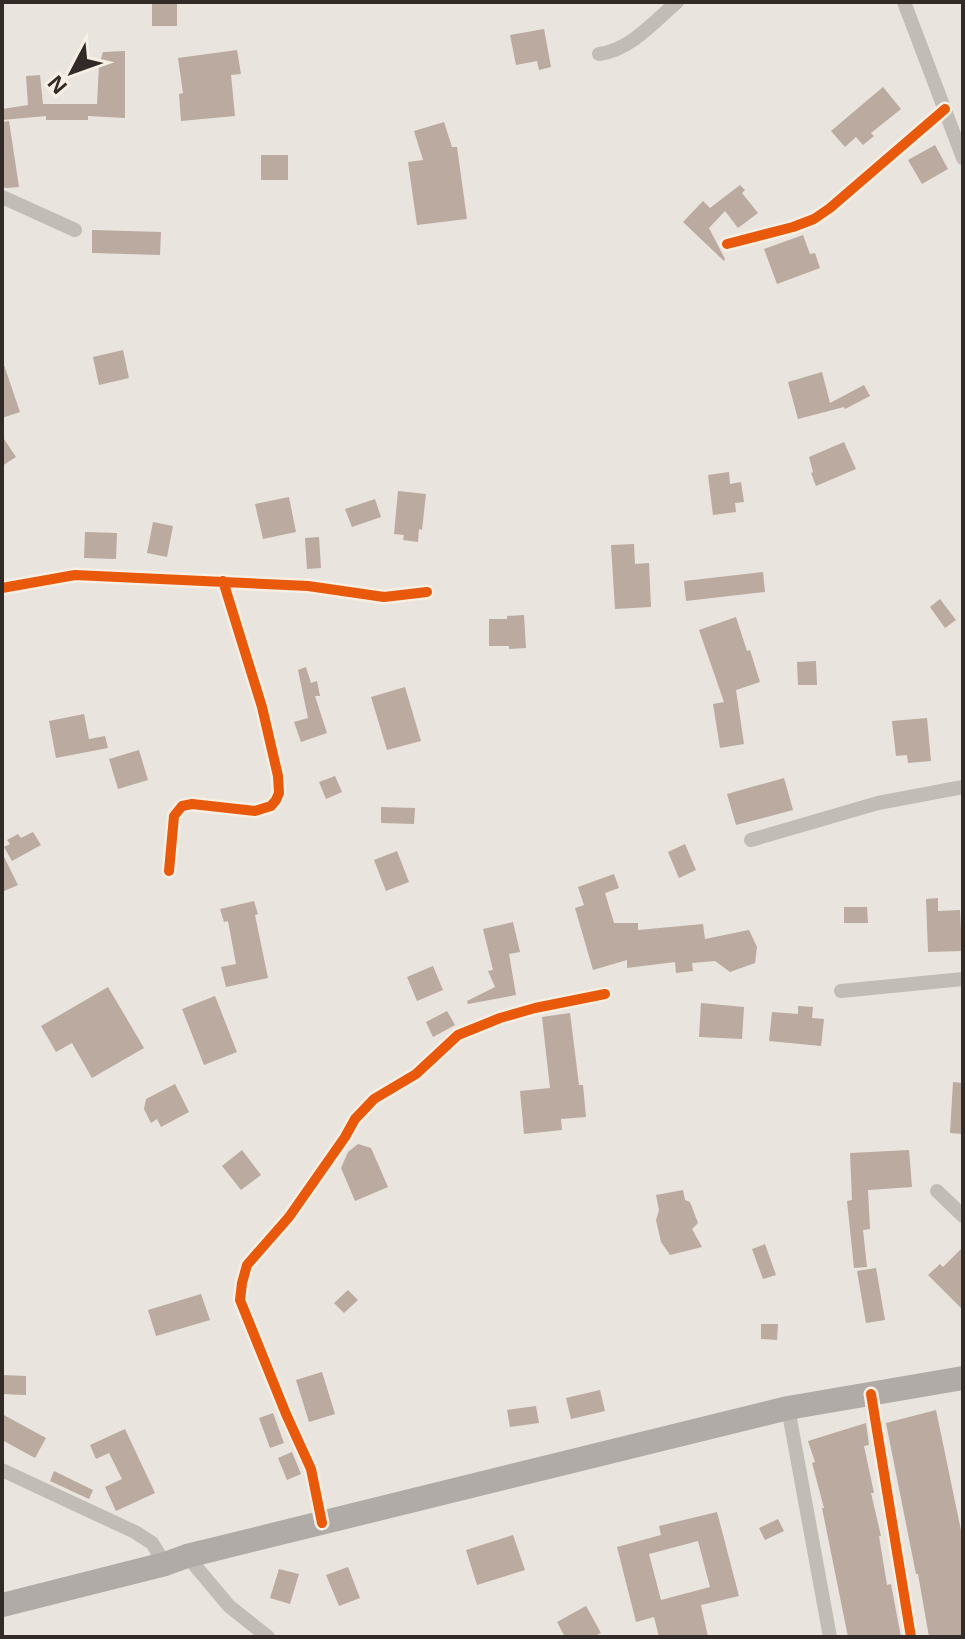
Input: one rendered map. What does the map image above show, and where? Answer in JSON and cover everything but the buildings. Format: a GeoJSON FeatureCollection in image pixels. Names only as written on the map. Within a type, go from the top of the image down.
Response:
{"type":"FeatureCollection","features":[{"type":"Feature","properties":{"kind":"main road"},"geometry":{"type":"LineString","coordinates":[[2,1605],[788,1408],[963,1378]]}},
{"type":"Feature","properties":{"kind":"street"},"geometry":{"type":"LineString","coordinates":[[599,54],[622,47],[677,2]]}},
{"type":"Feature","properties":{"kind":"street"},"geometry":{"type":"LineString","coordinates":[[904,2],[963,158]]}},
{"type":"Feature","properties":{"kind":"street"},"geometry":{"type":"LineString","coordinates":[[727,244],[814,219],[945,109]]}},
{"type":"Feature","properties":{"kind":"street"},"geometry":{"type":"LineString","coordinates":[[2,197],[75,230]]}},
{"type":"Feature","properties":{"kind":"street"},"geometry":{"type":"LineString","coordinates":[[2,588],[75,575],[308,586],[384,597],[427,592]]}},
{"type":"Feature","properties":{"kind":"street"},"geometry":{"type":"LineString","coordinates":[[169,871],[174,816],[182,806],[192,804],[255,811],[271,806],[279,793],[270,736],[223,581]]}},
{"type":"Feature","properties":{"kind":"street"},"geometry":{"type":"LineString","coordinates":[[751,840],[878,803],[963,787]]}},
{"type":"Feature","properties":{"kind":"street"},"geometry":{"type":"LineString","coordinates":[[841,991],[963,979]]}},
{"type":"Feature","properties":{"kind":"street"},"geometry":{"type":"LineString","coordinates":[[322,1523],[311,1469],[240,1300],[247,1265],[289,1217],[355,1119],[374,1099],[416,1074],[458,1035],[535,1008],[605,994]]}},
{"type":"Feature","properties":{"kind":"street"},"geometry":{"type":"LineString","coordinates":[[937,1191],[963,1216]]}},
{"type":"Feature","properties":{"kind":"street"},"geometry":{"type":"LineString","coordinates":[[871,1394],[911,1637]]}},
{"type":"Feature","properties":{"kind":"street"},"geometry":{"type":"LineString","coordinates":[[788,1408],[830,1637]]}},
{"type":"Feature","properties":{"kind":"street"},"geometry":{"type":"LineString","coordinates":[[2,1470],[135,1532],[176,1560],[268,1637]]}},
{"type":"Feature","properties":{"kind":"cycle path"},"geometry":{"type":"LineString","coordinates":[[727,244],[814,219],[945,109]]}},
{"type":"Feature","properties":{"kind":"cycle path"},"geometry":{"type":"LineString","coordinates":[[2,588],[75,575],[308,586],[384,597],[427,592]]}},
{"type":"Feature","properties":{"kind":"cycle path"},"geometry":{"type":"LineString","coordinates":[[169,871],[174,816],[182,806],[192,804],[255,811],[271,806],[279,793],[262,707],[223,581]]}},
{"type":"Feature","properties":{"kind":"cycle path"},"geometry":{"type":"LineString","coordinates":[[322,1523],[311,1469],[240,1300],[247,1265],[289,1217],[355,1119],[374,1099],[416,1074],[458,1035],[535,1008],[605,994]]}},
{"type":"Feature","properties":{"kind":"cycle path"},"geometry":{"type":"LineString","coordinates":[[871,1394],[911,1637]]}}]}
